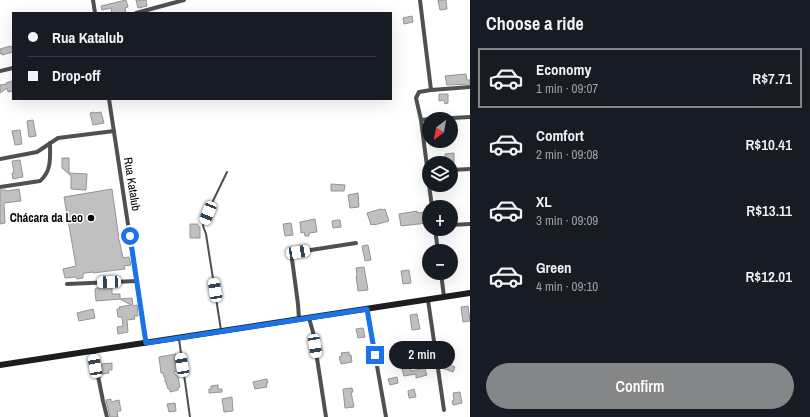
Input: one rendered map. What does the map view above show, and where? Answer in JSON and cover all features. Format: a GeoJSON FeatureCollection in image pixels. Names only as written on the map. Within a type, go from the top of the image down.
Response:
{"type":"FeatureCollection","features":[{"type":"Feature","properties":{"kind":"main road"},"geometry":{"type":"LineString","coordinates":[[0,365],[470,293]]}},
{"type":"Feature","properties":{"kind":"street"},"geometry":{"type":"LineString","coordinates":[[93,0],[95,12]]}},
{"type":"Feature","properties":{"kind":"street"},"geometry":{"type":"LineString","coordinates":[[140,12],[184,0]]}},
{"type":"Feature","properties":{"kind":"street"},"geometry":{"type":"LineString","coordinates":[[420,0],[431,90]]}},
{"type":"Feature","properties":{"kind":"street"},"geometry":{"type":"LineString","coordinates":[[0,71],[12,68]]}},
{"type":"Feature","properties":{"kind":"street"},"geometry":{"type":"LineString","coordinates":[[426,156],[416,98],[417,94],[419,92],[431,90],[470,87]]}},
{"type":"Feature","properties":{"kind":"street","name":"Rua Katalub"},"geometry":{"type":"LineString","coordinates":[[109,100],[146,343]]}},
{"type":"Feature","properties":{"kind":"street"},"geometry":{"type":"LineString","coordinates":[[458,118],[470,117]]}},
{"type":"Feature","properties":{"kind":"street"},"geometry":{"type":"LineString","coordinates":[[0,159],[37,152],[58,138],[114,131]]}},
{"type":"Feature","properties":{"kind":"street"},"geometry":{"type":"LineString","coordinates":[[0,186],[40,181],[44,178],[50,167],[50,143]]}},
{"type":"Feature","properties":{"kind":"street"},"geometry":{"type":"LineString","coordinates":[[458,170],[470,169]]}},
{"type":"Feature","properties":{"kind":"street"},"geometry":{"type":"LineString","coordinates":[[458,225],[470,224]]}},
{"type":"Feature","properties":{"kind":"street"},"geometry":{"type":"LineString","coordinates":[[299,319],[292,258],[293,254],[356,243]]}},
{"type":"Feature","properties":{"kind":"street"},"geometry":{"type":"LineString","coordinates":[[442,280],[444,297]]}},
{"type":"Feature","properties":{"kind":"street"},"geometry":{"type":"LineString","coordinates":[[67,284],[137,281]]}},
{"type":"Feature","properties":{"kind":"street"},"geometry":{"type":"LineString","coordinates":[[428,300],[444,410]]}},
{"type":"Feature","properties":{"kind":"street"},"geometry":{"type":"LineString","coordinates":[[367,309],[386,417]]}},
{"type":"Feature","properties":{"kind":"street"},"geometry":{"type":"LineString","coordinates":[[309,318],[313,332],[326,417]]}},
{"type":"Feature","properties":{"kind":"street"},"geometry":{"type":"LineString","coordinates":[[92,351],[107,417]]}},
{"type":"Feature","properties":{"kind":"lane"},"geometry":{"type":"LineString","coordinates":[[221,331],[206,234],[203,226],[227,172]]}},
{"type":"Feature","properties":{"kind":"lane"},"geometry":{"type":"LineString","coordinates":[[178,338],[190,417]]}},
{"type":"Feature","properties":{"kind":"building"},"geometry":{"type":"Polygon","coordinates":[[[126,0],[128,7],[125,8],[126,12],[112,12],[111,8],[102,10],[101,6],[126,0]]]}},
{"type":"Feature","properties":{"kind":"building"},"geometry":{"type":"Polygon","coordinates":[[[136,0],[146,0],[147,6],[138,8],[136,0]]]}},
{"type":"Feature","properties":{"kind":"building"},"geometry":{"type":"Polygon","coordinates":[[[438,0],[446,0],[447,9],[440,10],[438,0]]]}},
{"type":"Feature","properties":{"kind":"building"},"geometry":{"type":"Polygon","coordinates":[[[412,16],[413,22],[404,24],[403,18],[412,16]]]}},
{"type":"Feature","properties":{"kind":"building"},"geometry":{"type":"Polygon","coordinates":[[[11,46],[12,52],[2,55],[2,53],[0,54],[0,49],[11,46]]]}},
{"type":"Feature","properties":{"kind":"building"},"geometry":{"type":"Polygon","coordinates":[[[466,74],[467,80],[470,80],[470,84],[447,85],[445,76],[466,74]]]}},
{"type":"Feature","properties":{"kind":"building"},"geometry":{"type":"Polygon","coordinates":[[[12,81],[12,91],[8,92],[7,88],[0,93],[0,85],[7,84],[6,83],[12,81]]]}},
{"type":"Feature","properties":{"kind":"building"},"geometry":{"type":"Polygon","coordinates":[[[439,94],[448,94],[448,103],[445,104],[444,100],[439,101],[439,94]]]}},
{"type":"Feature","properties":{"kind":"building"},"geometry":{"type":"Polygon","coordinates":[[[101,112],[104,123],[93,125],[90,113],[101,112]]]}},
{"type":"Feature","properties":{"kind":"building"},"geometry":{"type":"Polygon","coordinates":[[[33,120],[36,136],[29,137],[27,121],[33,120]]]}},
{"type":"Feature","properties":{"kind":"building"},"geometry":{"type":"Polygon","coordinates":[[[20,130],[22,144],[15,145],[12,131],[20,130]]]}},
{"type":"Feature","properties":{"kind":"building"},"geometry":{"type":"Polygon","coordinates":[[[454,153],[454,156],[445,156],[445,154],[454,153]]]}},
{"type":"Feature","properties":{"kind":"building"},"geometry":{"type":"Polygon","coordinates":[[[62,158],[69,158],[69,173],[87,174],[86,190],[71,189],[71,176],[62,168],[62,158]]]}},
{"type":"Feature","properties":{"kind":"building"},"geometry":{"type":"Polygon","coordinates":[[[20,160],[23,177],[13,179],[12,173],[14,173],[12,161],[20,160]]]}},
{"type":"Feature","properties":{"kind":"building"},"geometry":{"type":"Polygon","coordinates":[[[331,184],[345,185],[344,191],[331,191],[331,184]]]}},
{"type":"Feature","properties":{"kind":"building"},"geometry":{"type":"Polygon","coordinates":[[[19,189],[21,201],[4,203],[5,223],[0,224],[0,190],[7,191],[19,189]]]}},
{"type":"Feature","properties":{"kind":"building","name":"Chácara da Leo"},"geometry":{"type":"Polygon","coordinates":[[[112,189],[123,258],[129,257],[131,265],[124,266],[125,269],[85,273],[83,274],[83,278],[65,278],[63,269],[76,266],[64,197],[112,189]]]}},
{"type":"Feature","properties":{"kind":"building"},"geometry":{"type":"Polygon","coordinates":[[[358,193],[359,207],[350,208],[348,195],[358,193]]]}},
{"type":"Feature","properties":{"kind":"building"},"geometry":{"type":"Polygon","coordinates":[[[385,209],[389,221],[371,225],[367,213],[385,209]]]}},
{"type":"Feature","properties":{"kind":"building"},"geometry":{"type":"Polygon","coordinates":[[[417,211],[417,213],[422,212],[422,224],[401,226],[399,214],[417,211]]]}},
{"type":"Feature","properties":{"kind":"building"},"geometry":{"type":"Polygon","coordinates":[[[315,219],[317,232],[309,233],[309,236],[305,236],[304,232],[301,233],[300,222],[315,219]]]}},
{"type":"Feature","properties":{"kind":"building"},"geometry":{"type":"Polygon","coordinates":[[[340,220],[341,227],[333,228],[332,221],[340,220]]]}},
{"type":"Feature","properties":{"kind":"building"},"geometry":{"type":"Polygon","coordinates":[[[291,223],[293,235],[285,236],[283,224],[291,223]]]}},
{"type":"Feature","properties":{"kind":"building"},"geometry":{"type":"Polygon","coordinates":[[[190,224],[198,224],[200,227],[200,238],[190,238],[190,224]]]}},
{"type":"Feature","properties":{"kind":"building"},"geometry":{"type":"Polygon","coordinates":[[[368,245],[371,260],[365,261],[362,246],[368,245]]]}},
{"type":"Feature","properties":{"kind":"building"},"geometry":{"type":"Polygon","coordinates":[[[364,267],[368,290],[358,291],[356,268],[364,267]]]}},
{"type":"Feature","properties":{"kind":"building"},"geometry":{"type":"Polygon","coordinates":[[[409,270],[411,283],[403,284],[401,271],[409,270]]]}},
{"type":"Feature","properties":{"kind":"building"},"geometry":{"type":"Polygon","coordinates":[[[105,286],[112,286],[112,294],[120,294],[120,299],[96,301],[96,288],[105,288],[105,286]]]}},
{"type":"Feature","properties":{"kind":"building"},"geometry":{"type":"Polygon","coordinates":[[[132,298],[133,306],[137,305],[138,316],[134,316],[135,319],[127,320],[128,332],[118,334],[117,327],[123,326],[122,317],[118,317],[117,309],[120,309],[119,307],[131,305],[120,299],[132,298]]]}},
{"type":"Feature","properties":{"kind":"building"},"geometry":{"type":"Polygon","coordinates":[[[468,306],[470,321],[463,322],[461,307],[468,306]]]}},
{"type":"Feature","properties":{"kind":"building"},"geometry":{"type":"Polygon","coordinates":[[[93,309],[95,318],[79,321],[77,313],[93,309]]]}},
{"type":"Feature","properties":{"kind":"building"},"geometry":{"type":"Polygon","coordinates":[[[417,314],[420,329],[412,330],[410,315],[417,314]]]}},
{"type":"Feature","properties":{"kind":"building"},"geometry":{"type":"Polygon","coordinates":[[[363,328],[365,337],[358,338],[356,329],[363,328]]]}},
{"type":"Feature","properties":{"kind":"building"},"geometry":{"type":"Polygon","coordinates":[[[426,349],[427,357],[420,358],[419,350],[426,349]]]}},
{"type":"Feature","properties":{"kind":"building"},"geometry":{"type":"Polygon","coordinates":[[[349,352],[352,362],[341,364],[339,357],[342,356],[341,353],[349,352]]]}},
{"type":"Feature","properties":{"kind":"building"},"geometry":{"type":"Polygon","coordinates":[[[409,353],[411,371],[424,367],[427,375],[416,378],[416,374],[404,376],[401,354],[409,353]]]}},
{"type":"Feature","properties":{"kind":"building"},"geometry":{"type":"Polygon","coordinates":[[[176,354],[178,371],[173,372],[178,377],[180,387],[178,390],[170,392],[170,389],[168,389],[165,382],[165,377],[163,373],[161,373],[159,357],[176,354]]]}},
{"type":"Feature","properties":{"kind":"building"},"geometry":{"type":"Polygon","coordinates":[[[445,362],[455,367],[453,372],[442,368],[445,362]]]}},
{"type":"Feature","properties":{"kind":"building"},"geometry":{"type":"Polygon","coordinates":[[[112,363],[112,370],[108,370],[109,373],[102,374],[101,364],[112,363]]]}},
{"type":"Feature","properties":{"kind":"building"},"geometry":{"type":"Polygon","coordinates":[[[397,377],[398,383],[390,385],[388,379],[397,377]]]}},
{"type":"Feature","properties":{"kind":"building"},"geometry":{"type":"Polygon","coordinates":[[[267,379],[267,387],[255,389],[253,382],[267,379]]]}},
{"type":"Feature","properties":{"kind":"building"},"geometry":{"type":"Polygon","coordinates":[[[218,385],[218,389],[222,389],[222,392],[209,393],[211,386],[218,385]]]}},
{"type":"Feature","properties":{"kind":"building"},"geometry":{"type":"Polygon","coordinates":[[[352,388],[353,392],[351,392],[354,407],[345,408],[343,389],[352,388]]]}},
{"type":"Feature","properties":{"kind":"building"},"geometry":{"type":"Polygon","coordinates":[[[414,389],[416,397],[409,398],[408,391],[414,389]]]}},
{"type":"Feature","properties":{"kind":"building"},"geometry":{"type":"Polygon","coordinates":[[[460,392],[462,403],[453,405],[453,393],[460,392]]]}},
{"type":"Feature","properties":{"kind":"building"},"geometry":{"type":"Polygon","coordinates":[[[232,397],[233,411],[224,412],[222,399],[232,397]]]}},
{"type":"Feature","properties":{"kind":"building"},"geometry":{"type":"Polygon","coordinates":[[[111,399],[111,402],[119,400],[121,411],[117,411],[118,417],[110,417],[106,400],[111,399]]]}},
{"type":"Feature","properties":{"kind":"building"},"geometry":{"type":"Polygon","coordinates":[[[175,403],[176,411],[169,412],[167,404],[175,403]]]}},
{"type":"Feature","properties":{"kind":"place","name":"Chácara da Leo"},"geometry":{"type":"Point","coordinates":[91,218]}},
{"type":"Feature","properties":{"kind":"route"},"geometry":{"type":"LineString","coordinates":[[130,236],[146,343],[367,309],[375,355]]}}]}
